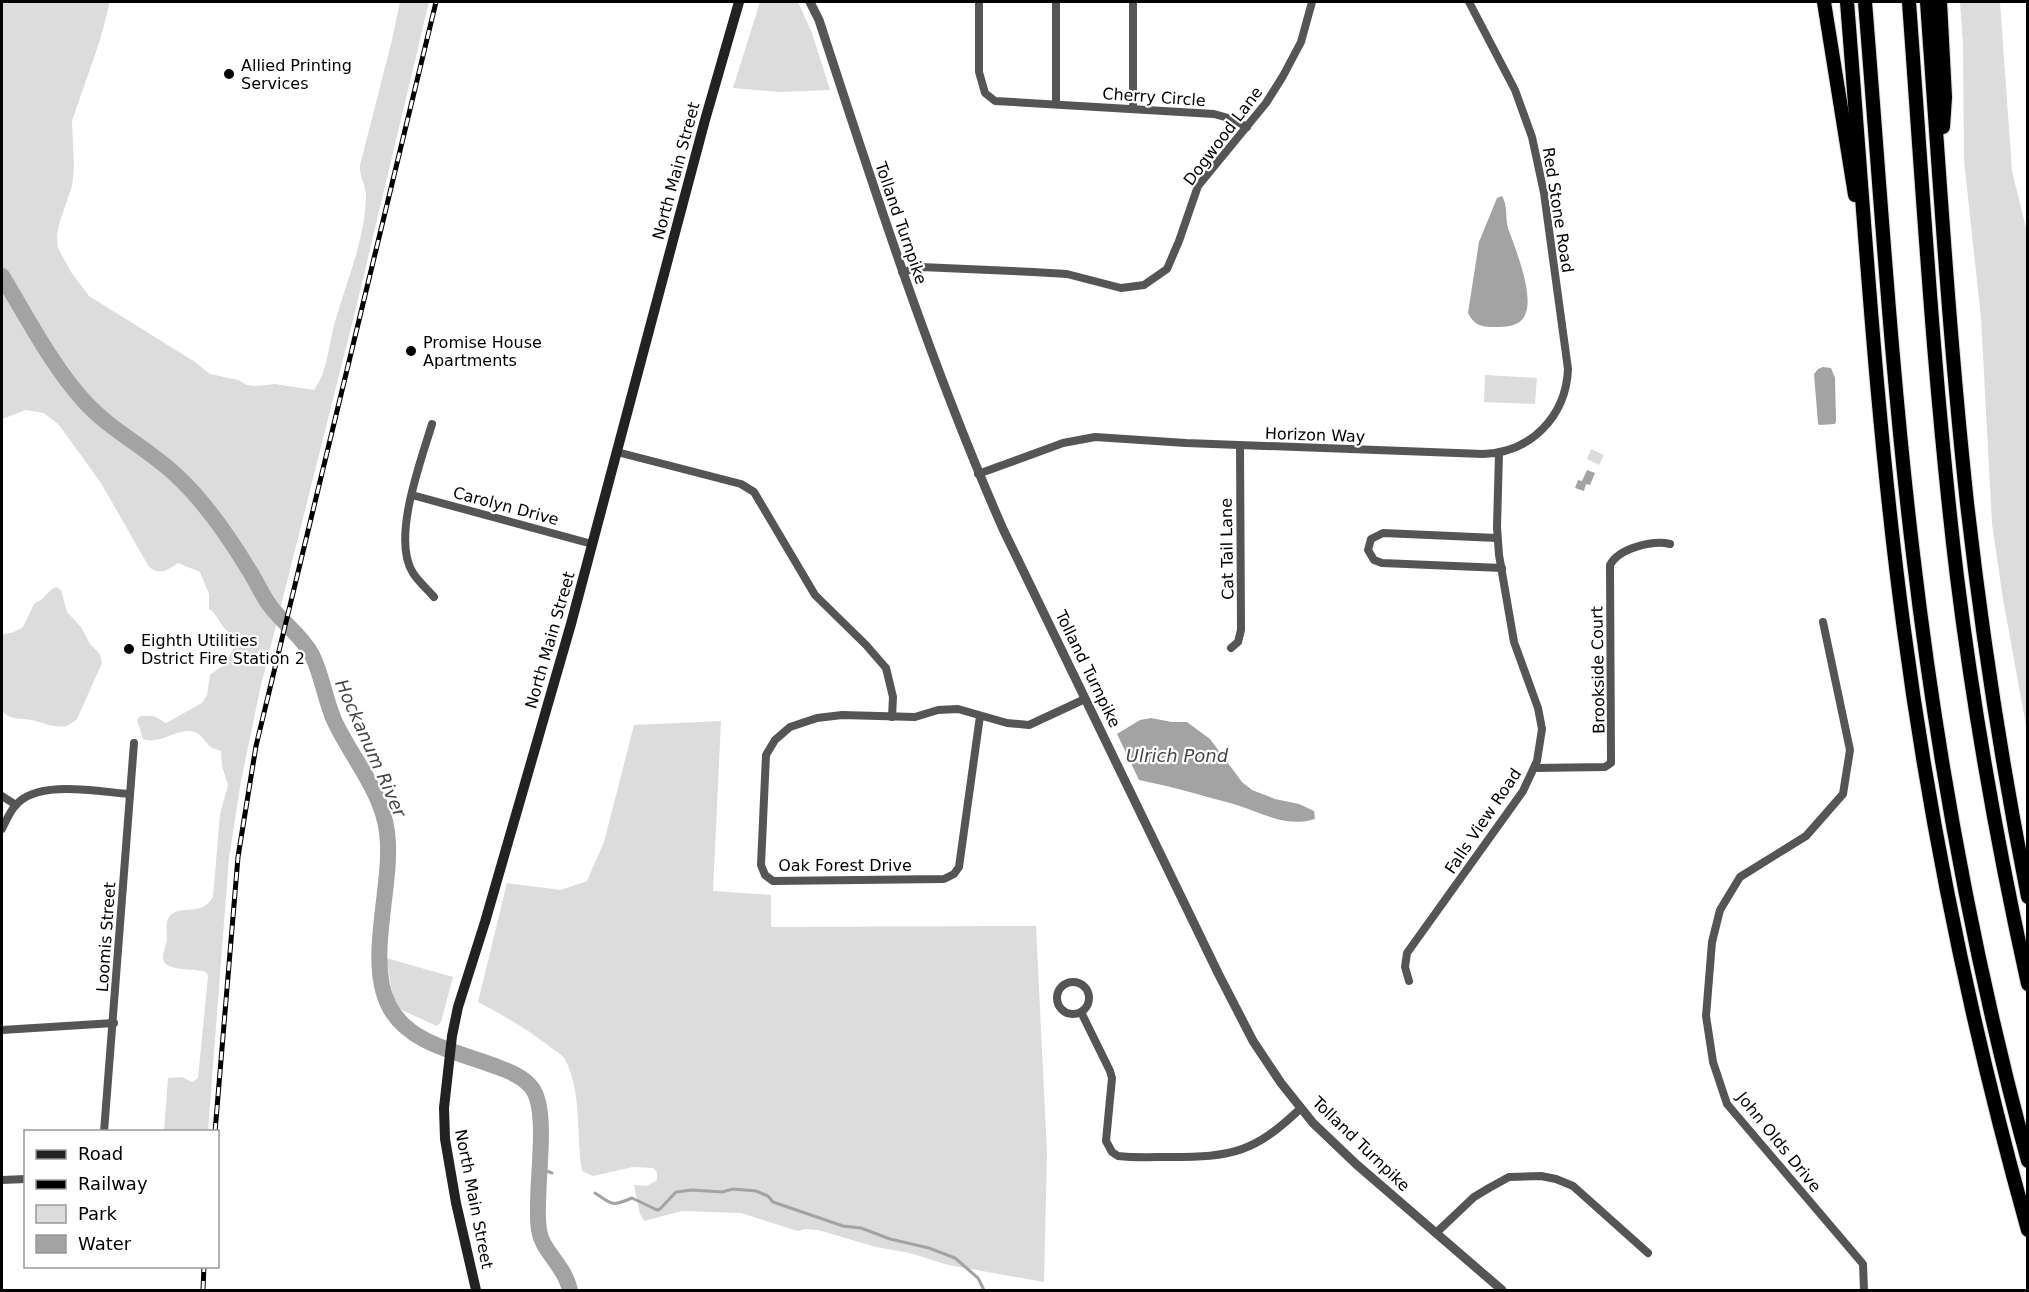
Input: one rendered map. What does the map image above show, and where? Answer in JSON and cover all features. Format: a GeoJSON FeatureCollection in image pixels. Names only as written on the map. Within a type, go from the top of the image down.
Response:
{"type":"FeatureCollection","features":[{"type":"Feature","properties":{"kind":"highway"},"geometry":{"type":"LineString","coordinates":[[1824,2],[1848,161],[1868,262]]}},
{"type":"Feature","properties":{"kind":"highway"},"geometry":{"type":"LineString","coordinates":[[1847,2],[1890,511],[1916,716],[1962,964],[1996,1111],[2028,1230]]}},
{"type":"Feature","properties":{"kind":"highway"},"geometry":{"type":"LineString","coordinates":[[1865,2],[1903,466],[1926,660],[1971,918],[1997,1040],[2028,1161]]}},
{"type":"Feature","properties":{"kind":"highway"},"geometry":{"type":"LineString","coordinates":[[1909,2],[1942,428],[1957,576],[1986,768],[2028,984]]}},
{"type":"Feature","properties":{"kind":"highway"},"geometry":{"type":"LineString","coordinates":[[1927,2],[1962,449],[1976,578],[1999,739],[2028,897]]}},
{"type":"Feature","properties":{"kind":"highway"},"geometry":{"type":"LineString","coordinates":[[1939,159],[1945,103],[1941,2]]}},
{"type":"Feature","properties":{"kind":"main road","name":"North Main Street"},"geometry":{"type":"LineString","coordinates":[[476,1290],[456,1203],[445,1139],[444,1108],[452,1036],[458,1007],[526,780],[592,543],[705,120],[739,2]]}},
{"type":"Feature","properties":{"kind":"street","name":"Tolland Turnpike"},"geometry":{"type":"LineString","coordinates":[[810,2],[819,20],[902,272],[978,474],[1213,963],[1253,1041],[1281,1083],[1312,1123],[1502,1290]]}},
{"type":"Feature","properties":{"kind":"street","name":"Cherry Circle"},"geometry":{"type":"LineString","coordinates":[[979,2],[979,72],[984,93],[995,101],[1214,114],[1232,119],[1247,127]]}},
{"type":"Feature","properties":{"kind":"street"},"geometry":{"type":"LineString","coordinates":[[1056,2],[1056,104]]}},
{"type":"Feature","properties":{"kind":"street"},"geometry":{"type":"LineString","coordinates":[[1133,2],[1133,109]]}},
{"type":"Feature","properties":{"kind":"street","name":"Dogwood Lane"},"geometry":{"type":"LineString","coordinates":[[902,272],[921,267],[1022,271],[1067,274],[1121,288],[1144,285],[1167,269],[1198,186],[1266,103],[1301,42],[1312,2]]}},
{"type":"Feature","properties":{"kind":"street","name":"Red Stone Road"},"geometry":{"type":"LineString","coordinates":[[1469,2],[1515,90],[1532,137],[1544,193],[1563,329]]}},
{"type":"Feature","properties":{"kind":"street","name":"Horizon Way"},"geometry":{"type":"LineString","coordinates":[[978,474],[1063,443],[1086,438],[1499,453],[1520,445],[1538,434],[1559,407],[1568,374],[1563,329]]}},
{"type":"Feature","properties":{"kind":"street"},"geometry":{"type":"LineString","coordinates":[[432,424],[405,524],[406,548],[412,571],[434,597]]}},
{"type":"Feature","properties":{"kind":"street","name":"Cat Tail Lane"},"geometry":{"type":"LineString","coordinates":[[1231,648],[1238,642],[1241,630],[1240,445]]}},
{"type":"Feature","properties":{"kind":"street"},"geometry":{"type":"LineString","coordinates":[[617,452],[741,484],[754,492],[815,595],[886,668],[893,697],[892,717]]}},
{"type":"Feature","properties":{"kind":"street","name":"Falls View Road"},"geometry":{"type":"LineString","coordinates":[[1409,981],[1405,963],[1409,950],[1518,798],[1535,768],[1541,742],[1541,720],[1514,642],[1497,538],[1499,453]]}},
{"type":"Feature","properties":{"kind":"street","name":"Carolyn Drive"},"geometry":{"type":"LineString","coordinates":[[412,495],[592,543]]}},
{"type":"Feature","properties":{"kind":"street"},"geometry":{"type":"LineString","coordinates":[[1497,538],[1383,533],[1372,538],[1368,548],[1372,558],[1382,563],[1502,568]]}},
{"type":"Feature","properties":{"kind":"street","name":"Brookside Court"},"geometry":{"type":"LineString","coordinates":[[1535,768],[1605,767],[1611,764],[1611,565],[1613,560],[1620,555],[1648,543],[1670,544]]}},
{"type":"Feature","properties":{"kind":"street","name":"John Olds Drive"},"geometry":{"type":"LineString","coordinates":[[1823,622],[1850,750],[1843,794],[1806,836],[1740,878],[1719,910],[1712,942],[1707,1016],[1713,1062],[1727,1104],[1863,1264],[1864,1290]]}},
{"type":"Feature","properties":{"kind":"street","name":"Oak Forest Drive"},"geometry":{"type":"LineString","coordinates":[[980,716],[959,867],[954,874],[944,879],[774,881],[765,875],[761,864],[766,755],[774,740],[790,727],[817,718],[842,715],[915,717],[938,710],[958,709],[1007,723],[1029,725],[1085,699]]}},
{"type":"Feature","properties":{"kind":"street","name":"Loomis Street"},"geometry":{"type":"LineString","coordinates":[[104,1130],[134,743]]}},
{"type":"Feature","properties":{"kind":"street"},"geometry":{"type":"LineString","coordinates":[[2,829],[16,805],[28,795],[43,790],[63,789],[130,794]]}},
{"type":"Feature","properties":{"kind":"street"},"geometry":{"type":"LineString","coordinates":[[2,796],[16,805]]}},
{"type":"Feature","properties":{"kind":"street"},"geometry":{"type":"LineString","coordinates":[[1078,982],[1086,989],[1089,999],[1085,1009],[1081,1012],[1071,1014],[1061,1010],[1057,1000],[1059,990],[1067,983],[1078,982]]}},
{"type":"Feature","properties":{"kind":"street"},"geometry":{"type":"LineString","coordinates":[[1081,1012],[1112,1078],[1106,1141],[1112,1152],[1118,1156],[1200,1157],[1235,1152],[1265,1138],[1301,1108]]}},
{"type":"Feature","properties":{"kind":"street"},"geometry":{"type":"LineString","coordinates":[[2,1030],[114,1023]]}},
{"type":"Feature","properties":{"kind":"street"},"geometry":{"type":"LineString","coordinates":[[1436,1233],[1474,1197],[1509,1177],[1541,1176],[1572,1186],[1648,1252]]}},
{"type":"Feature","properties":{"kind":"street"},"geometry":{"type":"LineString","coordinates":[[2,1180],[24,1179]]}},
{"type":"Feature","properties":{"kind":"green space"},"geometry":{"type":"Polygon","coordinates":[[[2,2],[110,2],[100,40],[72,121],[74,167],[72,186],[57,235],[58,248],[71,272],[89,296],[195,362],[210,374],[238,380],[247,385],[275,384],[314,390],[325,367],[334,325],[362,229],[366,196],[360,165],[400,2],[429,2],[356,308],[261,685],[241,781],[229,858],[208,1130],[164,1130],[168,1078],[182,1077],[192,1082],[198,1078],[208,976],[206,972],[169,966],[163,957],[167,940],[167,922],[170,916],[181,910],[202,908],[213,897],[220,814],[228,785],[222,766],[221,751],[212,748],[199,735],[193,731],[184,731],[155,740],[143,739],[137,720],[140,716],[154,716],[166,723],[202,703],[207,695],[210,675],[226,663],[237,641],[209,609],[209,594],[200,572],[178,563],[160,572],[149,567],[101,483],[59,425],[44,413],[26,410],[2,419],[2,2]]]}},
{"type":"Feature","properties":{"kind":"green space"},"geometry":{"type":"Polygon","coordinates":[[[760,2],[798,2],[812,33],[830,90],[780,92],[733,88],[760,2]]]}},
{"type":"Feature","properties":{"kind":"green space"},"geometry":{"type":"Polygon","coordinates":[[[1960,2],[2000,2],[2012,171],[2027,232],[2027,731],[1992,524],[1981,318],[1964,160],[1963,43],[1960,2]]]}},
{"type":"Feature","properties":{"kind":"green space"},"geometry":{"type":"Polygon","coordinates":[[[1485,375],[1537,378],[1535,404],[1484,402],[1485,375]]]}},
{"type":"Feature","properties":{"kind":"green space"},"geometry":{"type":"Polygon","coordinates":[[[1591,449],[1604,455],[1599,465],[1587,459],[1591,449]]]}},
{"type":"Feature","properties":{"kind":"green space"},"geometry":{"type":"Polygon","coordinates":[[[57,587],[61,590],[67,612],[100,654],[102,663],[77,719],[61,727],[12,717],[2,711],[2,635],[23,627],[34,604],[57,587]]]}},
{"type":"Feature","properties":{"kind":"green space"},"geometry":{"type":"Polygon","coordinates":[[[721,721],[713,891],[771,895],[771,927],[1036,926],[1047,1153],[1044,1282],[948,1265],[818,1230],[798,1231],[741,1213],[682,1211],[644,1221],[640,1214],[634,1185],[647,1186],[657,1180],[657,1172],[653,1168],[633,1167],[593,1176],[582,1171],[577,1101],[565,1059],[526,1029],[478,1002],[507,883],[561,890],[587,881],[604,842],[634,725],[721,721]]]}},
{"type":"Feature","properties":{"kind":"green space"},"geometry":{"type":"Polygon","coordinates":[[[386,958],[453,977],[441,1022],[437,1026],[395,1007],[386,958]]]}},
{"type":"Feature","properties":{"kind":"water"},"geometry":{"type":"Polygon","coordinates":[[[1502,196],[1508,228],[1526,286],[1527,309],[1524,317],[1515,325],[1485,326],[1475,323],[1468,313],[1479,242],[1497,198],[1502,196]]]}},
{"type":"Feature","properties":{"kind":"water"},"geometry":{"type":"Polygon","coordinates":[[[1823,367],[1831,368],[1835,378],[1835,424],[1819,425],[1818,423],[1814,374],[1823,367]]]}},
{"type":"Feature","properties":{"kind":"water"},"geometry":{"type":"Polygon","coordinates":[[[1587,470],[1595,473],[1590,485],[1586,484],[1584,491],[1575,488],[1578,480],[1582,481],[1587,470]]]}},
{"type":"Feature","properties":{"kind":"water","name":"Ulrich Pond"},"geometry":{"type":"Polygon","coordinates":[[[1151,718],[1187,722],[1210,739],[1242,782],[1252,790],[1275,799],[1299,804],[1314,811],[1315,819],[1293,822],[1282,820],[1230,803],[1139,780],[1117,734],[1140,720],[1151,718]]]}},
{"type":"Feature","properties":{"kind":"waterway","name":"Hockanum River"},"geometry":{"type":"LineString","coordinates":[[2,276],[40,341],[72,387],[95,412],[166,466],[197,497],[233,545],[268,603],[312,655],[334,720],[373,788],[384,817],[388,852],[380,966],[382,987],[389,1006],[398,1019],[421,1038],[510,1072],[520,1077],[532,1088],[538,1100],[541,1135],[539,1230],[544,1245],[563,1273],[570,1290]]}},
{"type":"Feature","properties":{"kind":"waterway"},"geometry":{"type":"LineString","coordinates":[[539,1168],[552,1173]]}},
{"type":"Feature","properties":{"kind":"waterway"},"geometry":{"type":"LineString","coordinates":[[595,1193],[612,1203],[616,1204],[632,1198],[657,1210],[676,1192],[692,1190],[722,1192],[733,1189],[756,1191],[768,1196],[773,1202],[843,1226],[861,1228],[955,1258],[978,1278],[984,1290]]}},
{"type":"Feature","properties":{"kind":"railway"},"geometry":{"type":"LineString","coordinates":[[215,1130],[238,857],[256,746],[436,2]]}},
{"type":"Feature","properties":{"kind":"railway"},"geometry":{"type":"LineString","coordinates":[[203,1290],[204,1268]]}},
{"type":"Feature","properties":{"kind":"place","name":"Allied Printing Services"},"geometry":{"type":"Point","coordinates":[229,74]}},
{"type":"Feature","properties":{"kind":"place","name":"Promise House Apartments"},"geometry":{"type":"Point","coordinates":[411,351]}},
{"type":"Feature","properties":{"kind":"place","name":"Eighth Utilities Dstrict Fire Station 2"},"geometry":{"type":"Point","coordinates":[129,649]}}]}
